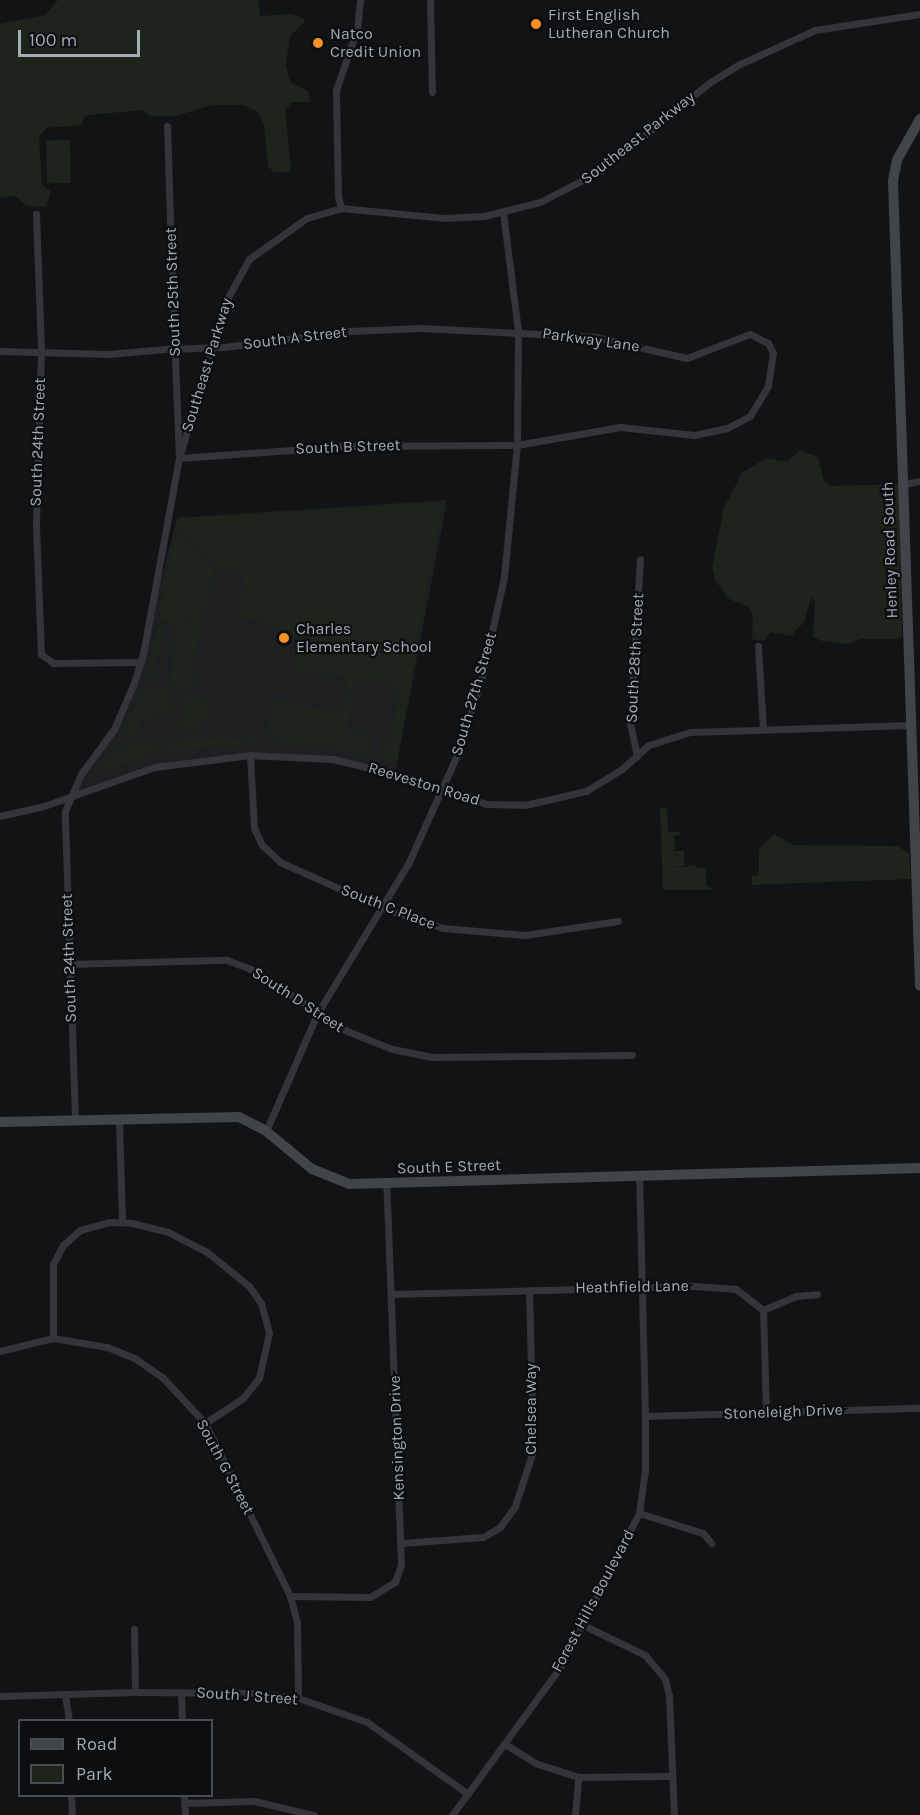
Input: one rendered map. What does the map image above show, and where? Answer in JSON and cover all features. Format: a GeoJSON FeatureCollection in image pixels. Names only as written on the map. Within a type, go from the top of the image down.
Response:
{"type":"FeatureCollection","features":[{"type":"Feature","properties":{"kind":"street"},"geometry":{"type":"LineString","coordinates":[[341,208],[338,196],[336,90],[357,29],[360,0]]}},
{"type":"Feature","properties":{"kind":"street"},"geometry":{"type":"LineString","coordinates":[[430,0],[432,92]]}},
{"type":"Feature","properties":{"kind":"street","name":"Southeast Parkway"},"geometry":{"type":"LineString","coordinates":[[69,797],[114,729],[141,662],[179,458],[210,347],[230,291],[249,259],[288,228],[341,208],[428,218],[503,213],[549,198],[600,171],[709,83],[773,47],[815,30],[920,14]]}},
{"type":"Feature","properties":{"kind":"street","name":"Henley Road South"},"geometry":{"type":"LineString","coordinates":[[920,119],[897,160],[893,181],[920,986]]}},
{"type":"Feature","properties":{"kind":"street","name":"South 25th Street"},"geometry":{"type":"LineString","coordinates":[[167,126],[179,458]]}},
{"type":"Feature","properties":{"kind":"street","name":"South 27th Street"},"geometry":{"type":"LineString","coordinates":[[266,1131],[317,1014],[383,908],[441,790],[477,695],[497,613],[512,518],[517,445],[518,331],[503,213]]}},
{"type":"Feature","properties":{"kind":"street","name":"South 24th Street"},"geometry":{"type":"LineString","coordinates":[[36,214],[41,353],[36,520],[40,647],[46,660],[53,663],[141,662]]}},
{"type":"Feature","properties":{"kind":"street","name":"South A Street"},"geometry":{"type":"LineString","coordinates":[[0,351],[108,354],[210,347],[350,331],[518,331]]}},
{"type":"Feature","properties":{"kind":"street","name":"Parkway Lane"},"geometry":{"type":"LineString","coordinates":[[517,445],[620,427],[694,435],[721,430],[750,416],[758,406],[774,359],[768,343],[750,334],[687,358],[595,337],[518,331]]}},
{"type":"Feature","properties":{"kind":"street","name":"South B Street"},"geometry":{"type":"LineString","coordinates":[[179,458],[348,446],[517,445]]}},
{"type":"Feature","properties":{"kind":"street"},"geometry":{"type":"LineString","coordinates":[[904,484],[920,481]]}},
{"type":"Feature","properties":{"kind":"street","name":"South 28th Street"},"geometry":{"type":"LineString","coordinates":[[637,756],[630,724],[640,559]]}},
{"type":"Feature","properties":{"kind":"street"},"geometry":{"type":"LineString","coordinates":[[758,646],[763,729]]}},
{"type":"Feature","properties":{"kind":"street","name":"Reeveston Road"},"geometry":{"type":"LineString","coordinates":[[0,816],[69,797],[155,767],[250,755],[333,759],[406,777],[486,804],[525,805],[554,801],[586,791],[637,756],[649,745],[690,732],[910,725]]}},
{"type":"Feature","properties":{"kind":"street","name":"South C Place"},"geometry":{"type":"LineString","coordinates":[[250,755],[252,818],[262,845],[280,862],[423,924],[490,934],[560,931],[618,921]]}},
{"type":"Feature","properties":{"kind":"street","name":"South 24th Street"},"geometry":{"type":"LineString","coordinates":[[69,797],[65,811],[75,1120]]}},
{"type":"Feature","properties":{"kind":"street","name":"South D Street"},"geometry":{"type":"LineString","coordinates":[[69,964],[227,960],[251,969],[317,1014],[363,1039],[432,1057],[632,1055]]}},
{"type":"Feature","properties":{"kind":"street","name":"South E Street"},"geometry":{"type":"LineString","coordinates":[[0,1122],[229,1116],[249,1120],[266,1131],[296,1158],[324,1176],[349,1184],[920,1168]]}},
{"type":"Feature","properties":{"kind":"street"},"geometry":{"type":"LineString","coordinates":[[119,1119],[122,1222]]}},
{"type":"Feature","properties":{"kind":"street","name":"Forest Hills Boulevard"},"geometry":{"type":"LineString","coordinates":[[452,1815],[545,1690],[583,1625],[639,1513],[645,1470],[645,1416],[639,1176]]}},
{"type":"Feature","properties":{"kind":"street","name":"Kensington Drive"},"geometry":{"type":"LineString","coordinates":[[290,1596],[353,1599],[377,1594],[395,1582],[402,1543],[386,1184]]}},
{"type":"Feature","properties":{"kind":"street"},"geometry":{"type":"LineString","coordinates":[[53,1338],[50,1281],[56,1257],[80,1230],[122,1222],[158,1228],[207,1252],[242,1279],[261,1303],[269,1333],[262,1373],[243,1398],[205,1423]]}},
{"type":"Feature","properties":{"kind":"street","name":"Heathfield Lane"},"geometry":{"type":"LineString","coordinates":[[391,1294],[722,1286],[736,1289],[763,1310]]}},
{"type":"Feature","properties":{"kind":"street","name":"Chelsea Way"},"geometry":{"type":"LineString","coordinates":[[402,1543],[483,1537],[500,1527],[515,1506],[533,1451],[529,1290]]}},
{"type":"Feature","properties":{"kind":"street"},"geometry":{"type":"LineString","coordinates":[[766,1412],[763,1310],[796,1296],[817,1294]]}},
{"type":"Feature","properties":{"kind":"street","name":"South G Street"},"geometry":{"type":"LineString","coordinates":[[0,1351],[53,1338],[107,1347],[136,1359],[174,1388],[205,1423],[290,1596],[297,1622],[298,1698]]}},
{"type":"Feature","properties":{"kind":"street","name":"Stoneleigh Drive"},"geometry":{"type":"LineString","coordinates":[[645,1416],[920,1408]]}},
{"type":"Feature","properties":{"kind":"street"},"geometry":{"type":"LineString","coordinates":[[639,1513],[703,1533],[711,1543]]}},
{"type":"Feature","properties":{"kind":"street"},"geometry":{"type":"LineString","coordinates":[[583,1625],[645,1655],[660,1668],[669,1696],[674,1815]]}},
{"type":"Feature","properties":{"kind":"street"},"geometry":{"type":"LineString","coordinates":[[134,1629],[135,1692]]}},
{"type":"Feature","properties":{"kind":"street","name":"South J Street"},"geometry":{"type":"LineString","coordinates":[[0,1696],[135,1692],[298,1698],[367,1722],[468,1794]]}},
{"type":"Feature","properties":{"kind":"street"},"geometry":{"type":"LineString","coordinates":[[181,1693],[182,1719]]}},
{"type":"Feature","properties":{"kind":"street"},"geometry":{"type":"LineString","coordinates":[[65,1695],[69,1719]]}},
{"type":"Feature","properties":{"kind":"street"},"geometry":{"type":"LineString","coordinates":[[505,1744],[535,1763],[578,1777],[672,1776]]}},
{"type":"Feature","properties":{"kind":"street"},"geometry":{"type":"LineString","coordinates":[[575,1815],[578,1777]]}},
{"type":"Feature","properties":{"kind":"street"},"geometry":{"type":"LineString","coordinates":[[72,1797],[72,1815]]}},
{"type":"Feature","properties":{"kind":"street"},"geometry":{"type":"LineString","coordinates":[[185,1815],[184,1799],[254,1801],[314,1815]]}},
{"type":"Feature","properties":{"kind":"shaded area","name":"Charles Elementary School"},"geometry":{"type":"Polygon","coordinates":[[[447,500],[395,774],[301,755],[182,761],[69,797],[114,729],[134,683],[177,518],[447,500]]]}},
{"type":"Feature","properties":{"kind":"green space"},"geometry":{"type":"Polygon","coordinates":[[[58,0],[258,0],[260,16],[292,14],[306,20],[290,36],[286,64],[290,82],[308,91],[311,102],[292,102],[285,111],[291,171],[274,173],[268,166],[264,124],[257,111],[243,105],[212,105],[176,116],[150,116],[143,110],[84,116],[82,125],[46,128],[39,137],[42,184],[51,192],[46,207],[27,206],[15,196],[0,198],[0,24],[45,15],[58,0]]]}},
{"type":"Feature","properties":{"kind":"green space"},"geometry":{"type":"Polygon","coordinates":[[[46,140],[70,140],[71,183],[47,183],[46,140]]]}},
{"type":"Feature","properties":{"kind":"green space"},"geometry":{"type":"Polygon","coordinates":[[[800,450],[818,457],[824,481],[832,486],[899,484],[902,636],[899,639],[861,639],[847,644],[822,641],[813,637],[815,601],[811,598],[804,622],[791,636],[770,632],[764,641],[752,639],[753,615],[749,607],[729,599],[715,580],[712,567],[724,508],[742,473],[766,458],[787,462],[800,450]]]}},
{"type":"Feature","properties":{"kind":"green space"},"geometry":{"type":"Polygon","coordinates":[[[442,503],[397,762],[380,755],[383,740],[390,741],[399,690],[393,687],[393,680],[363,676],[362,682],[355,681],[352,695],[346,693],[348,677],[295,669],[297,648],[304,648],[306,636],[299,634],[298,639],[279,634],[279,625],[265,623],[261,609],[251,607],[253,591],[249,607],[259,610],[262,622],[237,617],[243,588],[250,588],[243,586],[242,571],[238,571],[241,560],[237,570],[217,566],[176,525],[177,518],[442,503]]]}},
{"type":"Feature","properties":{"kind":"green space"},"geometry":{"type":"Polygon","coordinates":[[[176,531],[214,567],[204,613],[176,625],[159,619],[176,531]]]}},
{"type":"Feature","properties":{"kind":"green space"},"geometry":{"type":"Polygon","coordinates":[[[202,617],[191,673],[196,681],[181,691],[170,682],[177,627],[202,617]]]}},
{"type":"Feature","properties":{"kind":"green space"},"geometry":{"type":"Polygon","coordinates":[[[158,625],[165,626],[154,670],[159,679],[148,673],[158,625]]]}},
{"type":"Feature","properties":{"kind":"green space"},"geometry":{"type":"Polygon","coordinates":[[[144,688],[163,690],[171,695],[174,699],[166,705],[169,708],[175,704],[174,715],[168,718],[166,711],[139,722],[139,730],[120,738],[144,688]]]}},
{"type":"Feature","properties":{"kind":"green space"},"geometry":{"type":"Polygon","coordinates":[[[188,697],[208,703],[204,726],[171,736],[145,758],[94,773],[109,754],[142,740],[148,745],[181,731],[177,726],[185,718],[185,699],[188,697]]]}},
{"type":"Feature","properties":{"kind":"green space"},"geometry":{"type":"Polygon","coordinates":[[[344,697],[352,698],[346,731],[371,736],[369,756],[335,749],[344,697]]]}},
{"type":"Feature","properties":{"kind":"green space"},"geometry":{"type":"Polygon","coordinates":[[[269,699],[340,712],[333,748],[285,743],[268,732],[268,714],[274,714],[269,699]]]}},
{"type":"Feature","properties":{"kind":"green space"},"geometry":{"type":"Polygon","coordinates":[[[199,732],[202,739],[231,738],[246,742],[250,736],[267,742],[163,752],[177,741],[199,732]]]}},
{"type":"Feature","properties":{"kind":"green space"},"geometry":{"type":"Polygon","coordinates":[[[660,808],[667,808],[668,832],[680,832],[680,835],[674,836],[675,850],[671,851],[684,851],[684,866],[671,867],[685,867],[695,864],[696,868],[706,868],[706,886],[715,890],[663,890],[660,808]]]}},
{"type":"Feature","properties":{"kind":"green space"},"geometry":{"type":"Polygon","coordinates":[[[774,834],[793,845],[898,846],[909,854],[911,879],[752,885],[752,876],[759,875],[759,849],[774,834]]]}},
{"type":"Feature","properties":{"kind":"place","name":"First English Lutheran Church"},"geometry":{"type":"Point","coordinates":[536,24]}},
{"type":"Feature","properties":{"kind":"place","name":"Natco Credit Union"},"geometry":{"type":"Point","coordinates":[318,43]}},
{"type":"Feature","properties":{"kind":"place","name":"Charles Elementary School"},"geometry":{"type":"Point","coordinates":[284,638]}}]}
